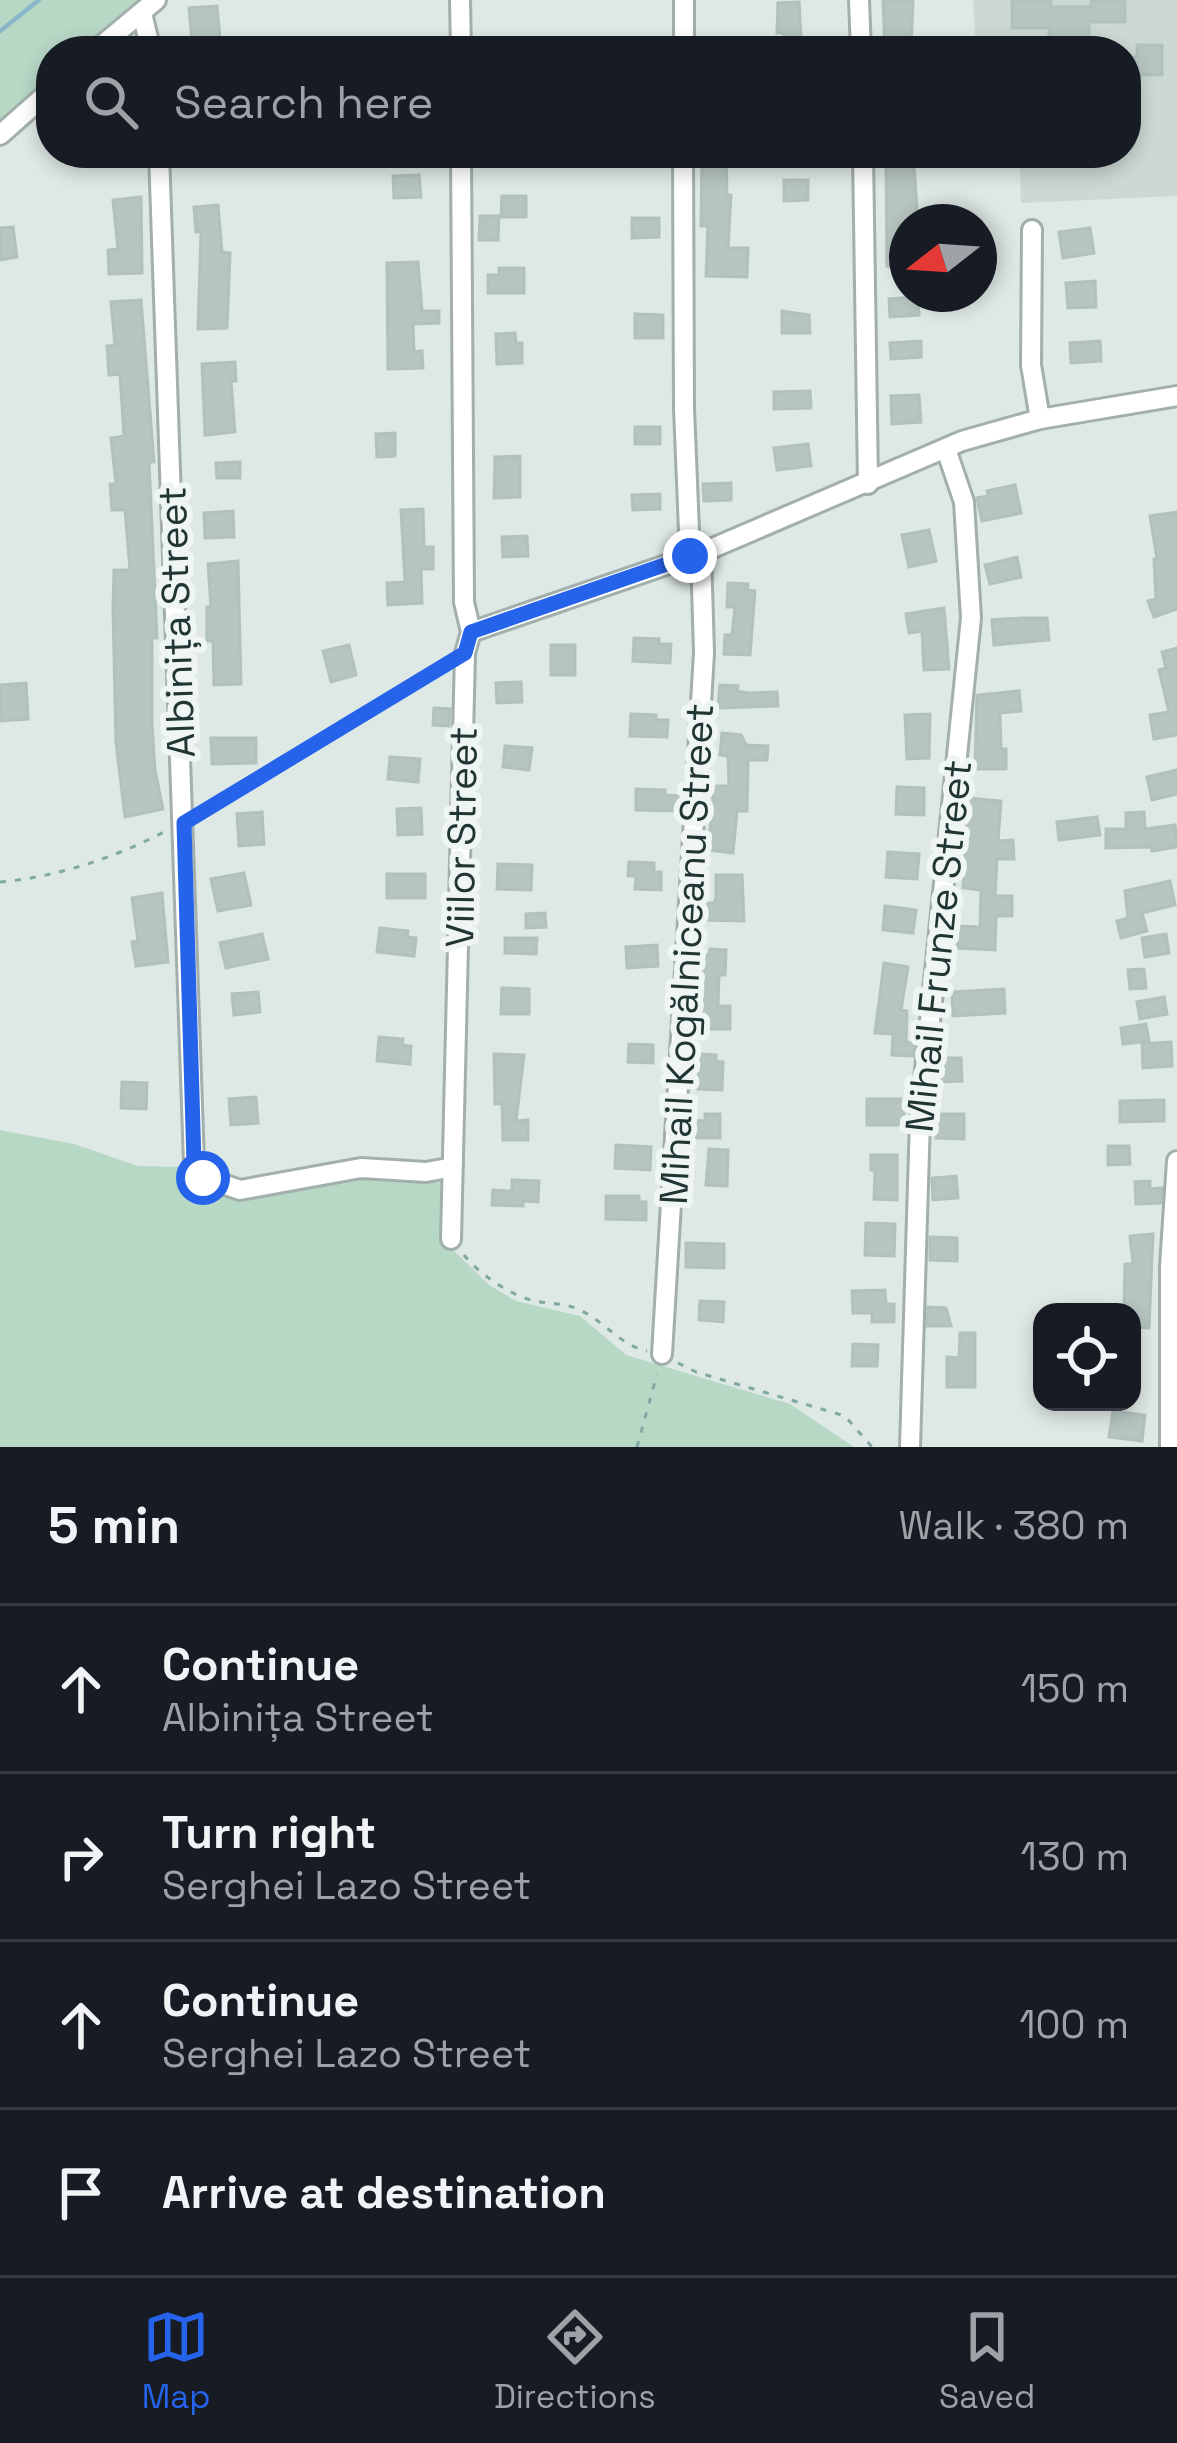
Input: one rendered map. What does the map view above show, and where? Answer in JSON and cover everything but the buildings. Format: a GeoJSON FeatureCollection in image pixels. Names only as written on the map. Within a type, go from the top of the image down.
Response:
{"type":"FeatureCollection","features":[{"type":"Feature","properties":{"kind":"street"},"geometry":{"type":"LineString","coordinates":[[460,0],[461,36]]}},
{"type":"Feature","properties":{"kind":"street"},"geometry":{"type":"LineString","coordinates":[[683,0],[684,36]]}},
{"type":"Feature","properties":{"kind":"street"},"geometry":{"type":"LineString","coordinates":[[860,0],[860,36]]}},
{"type":"Feature","properties":{"kind":"street"},"geometry":{"type":"LineString","coordinates":[[113,36],[149,7]]}},
{"type":"Feature","properties":{"kind":"street"},"geometry":{"type":"LineString","coordinates":[[0,135],[36,103]]}},
{"type":"Feature","properties":{"kind":"street","name":"Albinița Street"},"geometry":{"type":"LineString","coordinates":[[160,168],[194,1163],[203,1178],[240,1190],[361,1168],[426,1172],[453,1163]]}},
{"type":"Feature","properties":{"kind":"street","name":"Viilor Street"},"geometry":{"type":"LineString","coordinates":[[452,1239],[465,653],[471,632],[464,602],[461,168]]}},
{"type":"Feature","properties":{"kind":"street","name":"Mihail Kogălniceanu Street"},"geometry":{"type":"LineString","coordinates":[[662,1354],[704,653],[684,408],[683,168]]}},
{"type":"Feature","properties":{"kind":"street"},"geometry":{"type":"LineString","coordinates":[[862,168],[868,484]]}},
{"type":"Feature","properties":{"kind":"street"},"geometry":{"type":"LineString","coordinates":[[1032,230],[1031,365],[1040,419]]}},
{"type":"Feature","properties":{"kind":"street"},"geometry":{"type":"LineString","coordinates":[[471,632],[696,555],[946,449],[1040,419],[1177,396]]}},
{"type":"Feature","properties":{"kind":"street","name":"Mihail Frunze Street"},"geometry":{"type":"LineString","coordinates":[[910,1447],[920,1119],[971,617],[964,502],[946,449]]}},
{"type":"Feature","properties":{"kind":"street"},"geometry":{"type":"LineString","coordinates":[[1170,1447],[1170,1266],[1177,1161]]}},
{"type":"Feature","properties":{"kind":"path"},"geometry":{"type":"LineString","coordinates":[[0,882],[87,863],[184,823],[465,653]]}},
{"type":"Feature","properties":{"kind":"path"},"geometry":{"type":"LineString","coordinates":[[452,1239],[472,1265],[511,1291],[585,1312],[631,1348],[662,1354],[696,1372],[845,1416],[872,1447]]}},
{"type":"Feature","properties":{"kind":"path"},"geometry":{"type":"LineString","coordinates":[[637,1447],[662,1354]]}},
{"type":"Feature","properties":{"kind":"shaded area"},"geometry":{"type":"Polygon","coordinates":[[[973,0],[1177,0],[1177,196],[1021,203],[1020,168],[1141,168],[1141,36],[975,36],[973,0]]]}},
{"type":"Feature","properties":{"kind":"green space"},"geometry":{"type":"Polygon","coordinates":[[[0,0],[143,0],[101,36],[36,36],[36,92],[0,123],[0,0]]]}},
{"type":"Feature","properties":{"kind":"green space"},"geometry":{"type":"Polygon","coordinates":[[[0,1130],[74,1144],[138,1166],[185,1167],[206,1185],[356,1175],[446,1183],[446,1243],[489,1285],[516,1301],[580,1316],[626,1355],[790,1404],[854,1447],[0,1447],[0,1130]]]}},
{"type":"Feature","properties":{"kind":"waterway"},"geometry":{"type":"LineString","coordinates":[[0,31],[39,0]]}},
{"type":"Feature","properties":{"kind":"route"},"geometry":{"type":"LineString","coordinates":[[203,1178],[194,1163],[184,823],[465,653],[471,632],[690,556]]}}]}
